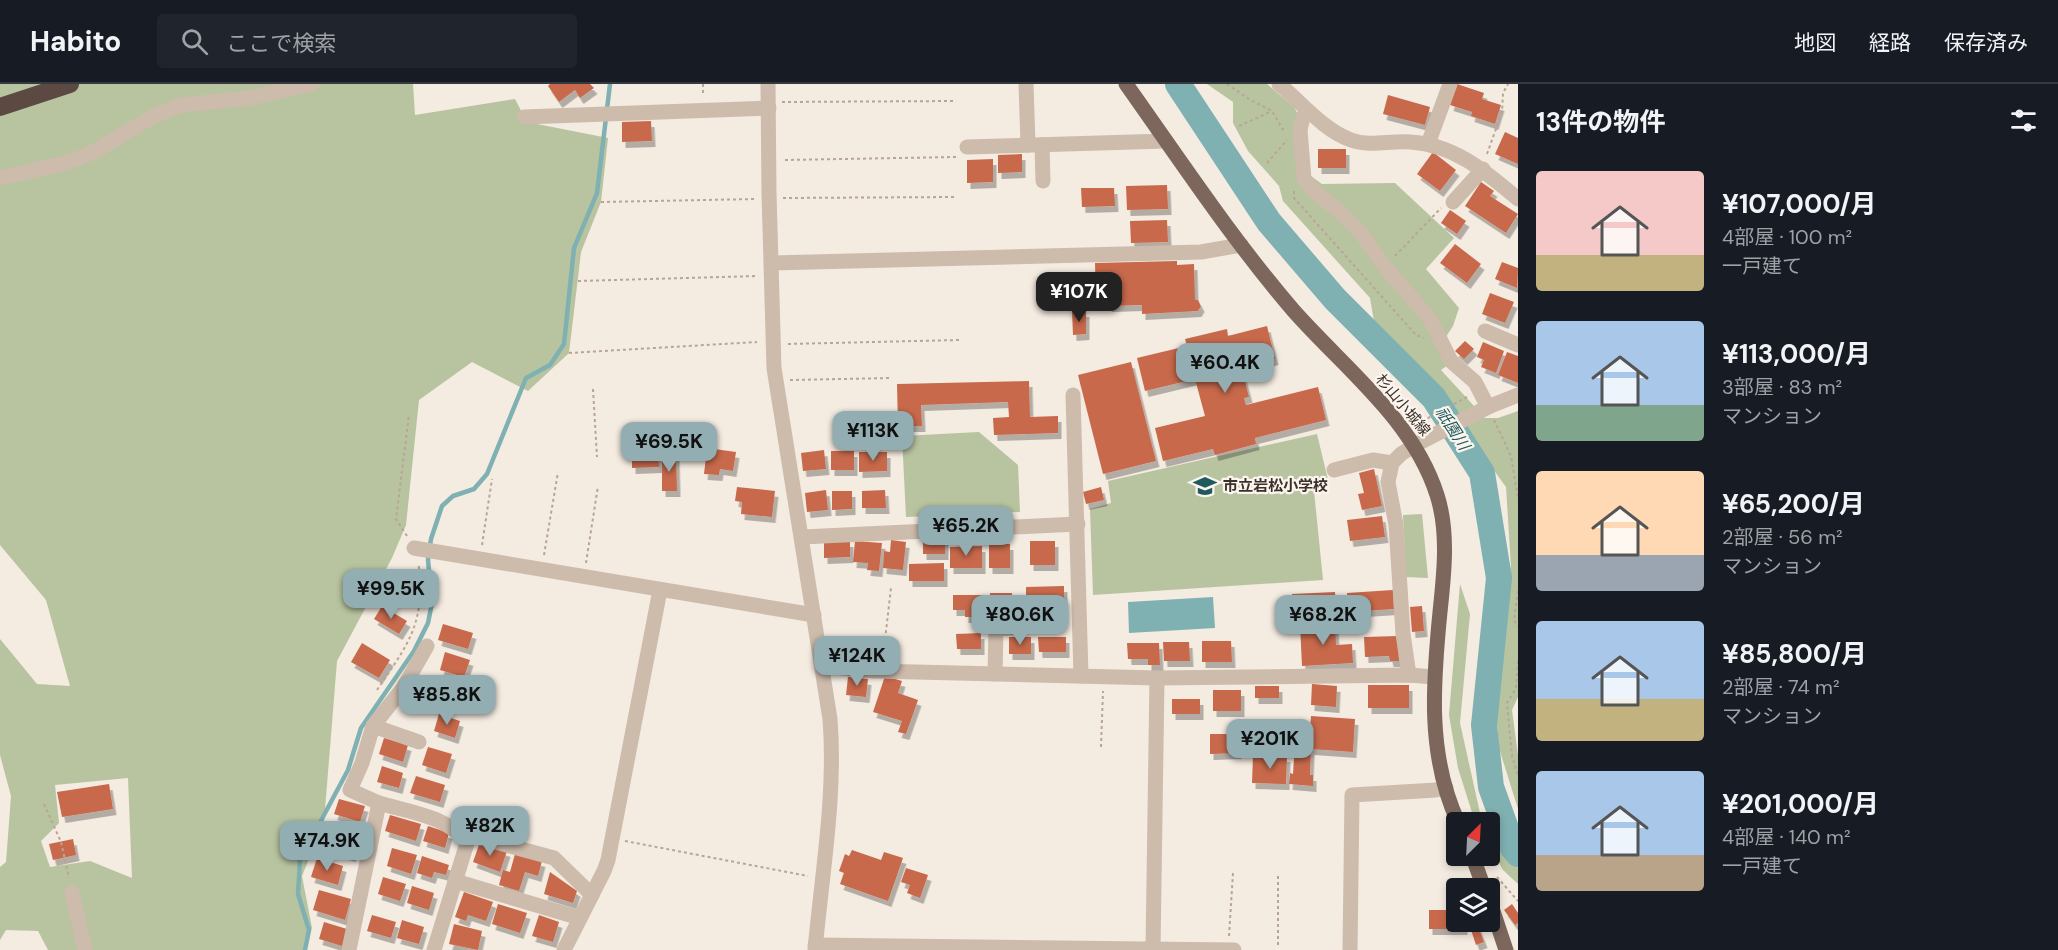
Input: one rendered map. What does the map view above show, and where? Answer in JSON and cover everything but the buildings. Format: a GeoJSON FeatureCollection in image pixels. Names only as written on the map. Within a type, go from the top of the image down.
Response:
{"type":"FeatureCollection","features":[{"type":"Feature","properties":{"kind":"highway"},"geometry":{"type":"LineString","coordinates":[[0,106],[70,84]]}},
{"type":"Feature","properties":{"kind":"main road","name":"杉山小城線"},"geometry":{"type":"LineString","coordinates":[[1126,84],[1241,245],[1293,309],[1376,398],[1415,446],[1428,470],[1438,497],[1444,532],[1444,569],[1434,677],[1436,746],[1454,812]]}},
{"type":"Feature","properties":{"kind":"main road"},"geometry":{"type":"LineString","coordinates":[[1500,932],[1506,950]]}},
{"type":"Feature","properties":{"kind":"street"},"geometry":{"type":"LineString","coordinates":[[0,177],[66,163],[92,153],[152,117],[181,105],[250,98],[312,84]]}},
{"type":"Feature","properties":{"kind":"street"},"geometry":{"type":"LineString","coordinates":[[768,84],[774,105],[767,269],[774,368],[830,718],[832,753],[827,838],[815,947],[1153,949],[1231,947]]}},
{"type":"Feature","properties":{"kind":"street"},"geometry":{"type":"LineString","coordinates":[[1026,84],[1043,181]]}},
{"type":"Feature","properties":{"kind":"street"},"geometry":{"type":"LineString","coordinates":[[1279,84],[1307,112],[1348,139],[1366,144],[1408,141],[1428,144],[1464,157],[1483,168],[1518,199]]}},
{"type":"Feature","properties":{"kind":"street"},"geometry":{"type":"LineString","coordinates":[[1428,144],[1450,84]]}},
{"type":"Feature","properties":{"kind":"street"},"geometry":{"type":"LineString","coordinates":[[524,117],[774,105]]}},
{"type":"Feature","properties":{"kind":"street"},"geometry":{"type":"LineString","coordinates":[[1307,112],[1303,117],[1300,130],[1304,179],[1316,193],[1338,210],[1361,233],[1385,267],[1430,319],[1451,361],[1475,382],[1488,407]]}},
{"type":"Feature","properties":{"kind":"street"},"geometry":{"type":"LineString","coordinates":[[962,152],[1035,145],[1166,141]]}},
{"type":"Feature","properties":{"kind":"street"},"geometry":{"type":"LineString","coordinates":[[1453,202],[1483,168]]}},
{"type":"Feature","properties":{"kind":"street"},"geometry":{"type":"LineString","coordinates":[[767,269],[1201,252],[1241,245]]}},
{"type":"Feature","properties":{"kind":"street"},"geometry":{"type":"LineString","coordinates":[[1485,331],[1518,345]]}},
{"type":"Feature","properties":{"kind":"street"},"geometry":{"type":"LineString","coordinates":[[1073,395],[1081,676]]}},
{"type":"Feature","properties":{"kind":"street"},"geometry":{"type":"LineString","coordinates":[[1409,675],[1403,634],[1396,525],[1388,482],[1392,463],[1401,454],[1431,437],[1488,407],[1518,395]]}},
{"type":"Feature","properties":{"kind":"street"},"geometry":{"type":"LineString","coordinates":[[1334,470],[1373,460],[1392,463]]}},
{"type":"Feature","properties":{"kind":"street"},"geometry":{"type":"LineString","coordinates":[[802,537],[1078,524]]}},
{"type":"Feature","properties":{"kind":"street"},"geometry":{"type":"LineString","coordinates":[[424,550],[814,615]]}},
{"type":"Feature","properties":{"kind":"street"},"geometry":{"type":"LineString","coordinates":[[564,950],[608,860],[660,590]]}},
{"type":"Feature","properties":{"kind":"street"},"geometry":{"type":"LineString","coordinates":[[995,674],[996,629],[1023,627]]}},
{"type":"Feature","properties":{"kind":"street"},"geometry":{"type":"LineString","coordinates":[[427,646],[403,688],[373,726],[362,763],[350,790],[379,803],[448,823],[461,834],[467,843],[434,950]]}},
{"type":"Feature","properties":{"kind":"street"},"geometry":{"type":"LineString","coordinates":[[822,666],[874,670],[1157,678],[1409,675],[1434,677]]}},
{"type":"Feature","properties":{"kind":"street"},"geometry":{"type":"LineString","coordinates":[[1153,949],[1157,678]]}},
{"type":"Feature","properties":{"kind":"street"},"geometry":{"type":"LineString","coordinates":[[373,726],[419,742]]}},
{"type":"Feature","properties":{"kind":"street"},"geometry":{"type":"LineString","coordinates":[[1350,950],[1352,795],[1446,788]]}},
{"type":"Feature","properties":{"kind":"street"},"geometry":{"type":"LineString","coordinates":[[350,950],[379,803]]}},
{"type":"Feature","properties":{"kind":"street"},"geometry":{"type":"LineString","coordinates":[[461,834],[554,858],[592,895]]}},
{"type":"Feature","properties":{"kind":"street"},"geometry":{"type":"LineString","coordinates":[[455,881],[580,918]]}},
{"type":"Feature","properties":{"kind":"street"},"geometry":{"type":"LineString","coordinates":[[72,892],[86,950]]}},
{"type":"Feature","properties":{"kind":"path"},"geometry":{"type":"LineString","coordinates":[[1483,168],[1502,112],[1503,93],[1508,84]]}},
{"type":"Feature","properties":{"kind":"path"},"geometry":{"type":"LineString","coordinates":[[774,105],[955,101]]}},
{"type":"Feature","properties":{"kind":"path"},"geometry":{"type":"LineString","coordinates":[[1239,126],[1272,111]]}},
{"type":"Feature","properties":{"kind":"path"},"geometry":{"type":"LineString","coordinates":[[1267,163],[1288,138]]}},
{"type":"Feature","properties":{"kind":"path"},"geometry":{"type":"LineString","coordinates":[[780,160],[962,152]]}},
{"type":"Feature","properties":{"kind":"path"},"geometry":{"type":"LineString","coordinates":[[780,198],[956,197]]}},
{"type":"Feature","properties":{"kind":"path"},"geometry":{"type":"LineString","coordinates":[[601,202],[762,199]]}},
{"type":"Feature","properties":{"kind":"path"},"geometry":{"type":"LineString","coordinates":[[1385,267],[1446,204],[1453,202]]}},
{"type":"Feature","properties":{"kind":"path"},"geometry":{"type":"LineString","coordinates":[[578,281],[767,269]]}},
{"type":"Feature","properties":{"kind":"path"},"geometry":{"type":"LineString","coordinates":[[782,345],[959,340]]}},
{"type":"Feature","properties":{"kind":"path"},"geometry":{"type":"LineString","coordinates":[[569,353],[763,342]]}},
{"type":"Feature","properties":{"kind":"path"},"geometry":{"type":"LineString","coordinates":[[784,380],[891,378]]}},
{"type":"Feature","properties":{"kind":"path"},"geometry":{"type":"LineString","coordinates":[[593,389],[597,457]]}},
{"type":"Feature","properties":{"kind":"path"},"geometry":{"type":"LineString","coordinates":[[1412,428],[1470,395]]}},
{"type":"Feature","properties":{"kind":"path"},"geometry":{"type":"LineString","coordinates":[[1488,407],[1511,456],[1518,498]]}},
{"type":"Feature","properties":{"kind":"path"},"geometry":{"type":"LineString","coordinates":[[542,563],[558,472]]}},
{"type":"Feature","properties":{"kind":"path"},"geometry":{"type":"LineString","coordinates":[[481,553],[492,479]]}},
{"type":"Feature","properties":{"kind":"path"},"geometry":{"type":"LineString","coordinates":[[584,570],[598,486]]}},
{"type":"Feature","properties":{"kind":"path"},"geometry":{"type":"LineString","coordinates":[[882,666],[891,588]]}},
{"type":"Feature","properties":{"kind":"path"},"geometry":{"type":"LineString","coordinates":[[1518,591],[1514,620],[1518,627]]}},
{"type":"Feature","properties":{"kind":"path"},"geometry":{"type":"LineString","coordinates":[[1518,661],[1516,688],[1507,703],[1512,756],[1518,775]]}},
{"type":"Feature","properties":{"kind":"path"},"geometry":{"type":"LineString","coordinates":[[1101,747],[1103,685]]}},
{"type":"Feature","properties":{"kind":"path"},"geometry":{"type":"LineString","coordinates":[[44,804],[60,842],[72,892]]}},
{"type":"Feature","properties":{"kind":"path"},"geometry":{"type":"LineString","coordinates":[[622,840],[810,877]]}},
{"type":"Feature","properties":{"kind":"path"},"geometry":{"type":"LineString","coordinates":[[1231,947],[1233,873]]}},
{"type":"Feature","properties":{"kind":"path"},"geometry":{"type":"LineString","coordinates":[[1278,873],[1278,945]]}},
{"type":"Feature","properties":{"kind":"path"},"geometry":{"type":"LineString","coordinates":[[1494,874],[1518,901]]}},
{"type":"Feature","properties":{"kind":"green space"},"geometry":{"type":"Polygon","coordinates":[[[0,84],[413,84],[415,115],[515,99],[527,122],[608,138],[601,202],[581,252],[569,353],[528,391],[472,362],[419,400],[406,525],[392,558],[337,661],[324,822],[302,876],[312,928],[304,950],[48,950],[38,931],[6,930],[0,940],[0,867],[6,862],[11,796],[0,755],[0,639],[37,684],[70,686],[46,600],[0,545],[0,84]],[[128,778],[55,785],[59,823],[41,841],[50,867],[90,861],[132,878],[128,778]]]}},
{"type":"Feature","properties":{"kind":"green space"},"geometry":{"type":"Polygon","coordinates":[[[1207,84],[1267,84],[1294,107],[1306,129],[1308,174],[1322,184],[1395,183],[1454,238],[1426,269],[1459,308],[1453,326],[1444,340],[1455,360],[1441,370],[1485,418],[1498,418],[1518,411],[1518,697],[1512,710],[1518,755],[1518,809],[1499,748],[1495,698],[1511,566],[1506,487],[1446,404],[1375,327],[1370,298],[1283,201],[1279,186],[1248,151],[1233,123],[1233,102],[1207,84]]]}},
{"type":"Feature","properties":{"kind":"green space"},"geometry":{"type":"Polygon","coordinates":[[[979,432],[1018,465],[1020,512],[906,517],[902,436],[979,432]]]}},
{"type":"Feature","properties":{"kind":"green space"},"geometry":{"type":"Polygon","coordinates":[[[1317,434],[1329,484],[1314,491],[1323,580],[1093,595],[1090,509],[1111,503],[1108,481],[1317,434]]]}},
{"type":"Feature","properties":{"kind":"green space"},"geometry":{"type":"Polygon","coordinates":[[[1422,514],[1428,578],[1406,577],[1403,515],[1422,514]]]}},
{"type":"Feature","properties":{"kind":"green space"},"geometry":{"type":"Polygon","coordinates":[[[1460,584],[1470,614],[1460,723],[1480,812],[1472,812],[1458,768],[1449,715],[1460,584]]]}},
{"type":"Feature","properties":{"kind":"green space"},"geometry":{"type":"Polygon","coordinates":[[[1500,845],[1518,868],[1518,884],[1500,865],[1500,845]]]}},
{"type":"Feature","properties":{"kind":"water"},"geometry":{"type":"Polygon","coordinates":[[[1213,597],[1215,628],[1129,633],[1128,602],[1213,597]]]}},
{"type":"Feature","properties":{"kind":"waterway"},"geometry":{"type":"LineString","coordinates":[[305,950],[309,930],[298,894],[300,860],[348,770],[361,728],[414,651],[428,623],[432,603],[428,560],[431,539],[442,506],[453,496],[474,489],[487,474],[526,378],[550,365],[564,344],[574,248],[597,193],[610,84]]}},
{"type":"Feature","properties":{"kind":"waterway","name":"祇園川"},"geometry":{"type":"LineString","coordinates":[[1178,84],[1269,222],[1335,299],[1434,398],[1482,473],[1499,578],[1484,725],[1491,787],[1513,848],[1518,854]]}},
{"type":"Feature","properties":{"kind":"place","name":"市立岩松小学校"},"geometry":{"type":"Point","coordinates":[1205,486]}}]}
